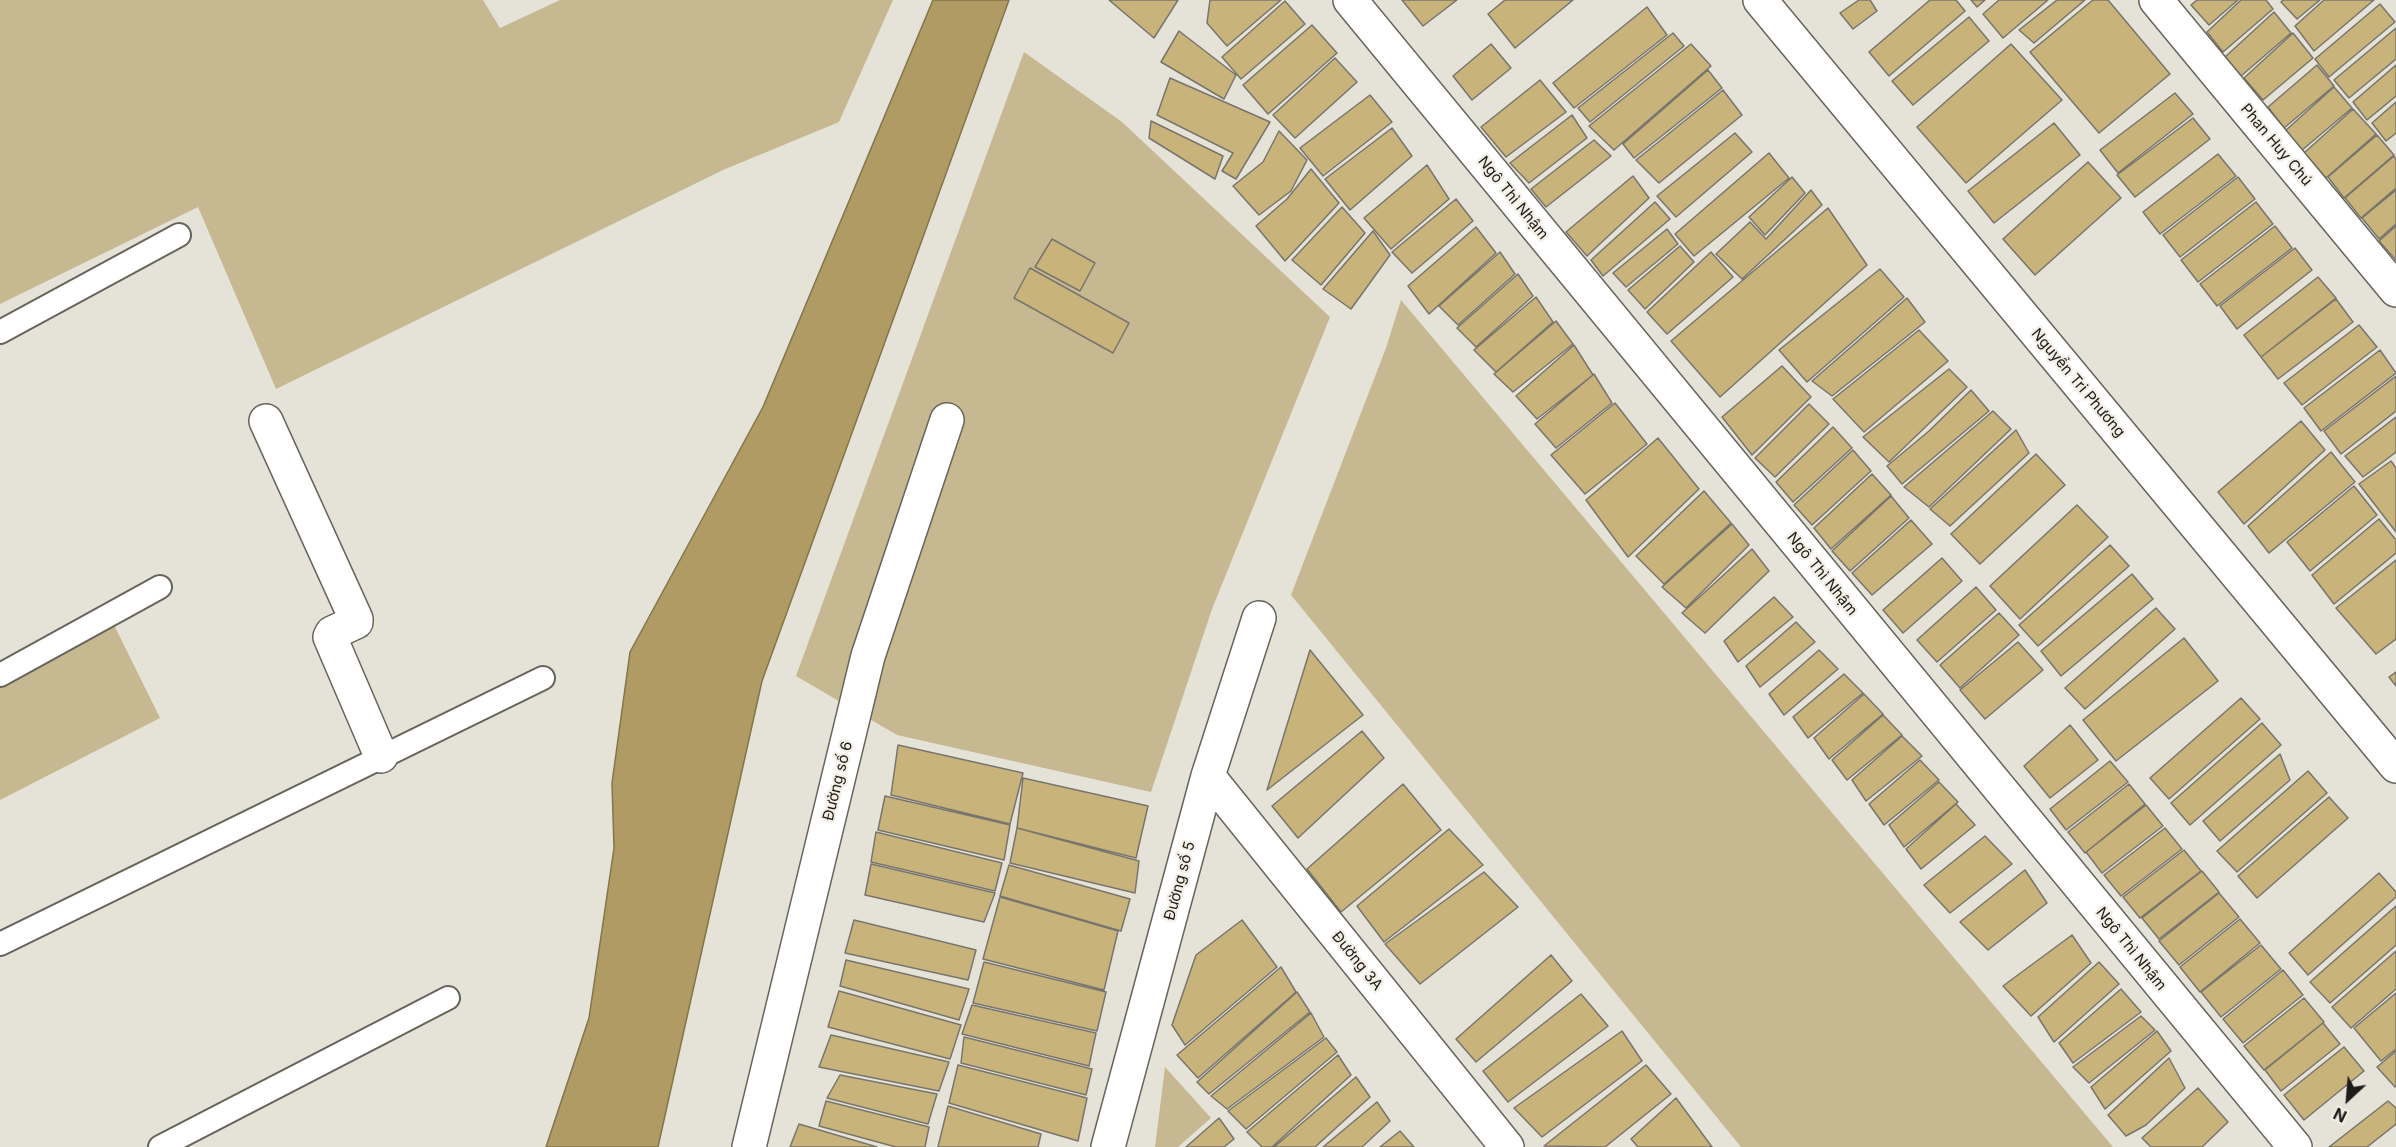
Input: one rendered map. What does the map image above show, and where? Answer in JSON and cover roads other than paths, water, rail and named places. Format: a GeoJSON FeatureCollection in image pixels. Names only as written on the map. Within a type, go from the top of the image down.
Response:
{"type":"FeatureCollection","features":[{"type":"Feature","properties":{"kind":"street","name":"Ngô Thì Nhậm"},"geometry":{"type":"LineString","coordinates":[[1350,0],[2295,1147]]}},
{"type":"Feature","properties":{"kind":"street","name":"Nguyển Tri Phương"},"geometry":{"type":"LineString","coordinates":[[1760,0],[2396,766]]}},
{"type":"Feature","properties":{"kind":"street","name":"Phan Huy Chú"},"geometry":{"type":"LineString","coordinates":[[2156,0],[2396,290]]}},
{"type":"Feature","properties":{"kind":"street","name":"Đường số 6"},"geometry":{"type":"LineString","coordinates":[[748,1147],[868,656],[947,420]]}},
{"type":"Feature","properties":{"kind":"street"},"geometry":{"type":"LineString","coordinates":[[266,421],[356,619],[356,622],[332,633],[330,637],[381,756]]}},
{"type":"Feature","properties":{"kind":"street","name":"Đường số 5"},"geometry":{"type":"LineString","coordinates":[[1108,1147],[1208,776],[1258,618]]}},
{"type":"Feature","properties":{"kind":"street","name":"Đường 3A"},"geometry":{"type":"LineString","coordinates":[[1208,776],[1507,1147]]}},
{"type":"Feature","properties":{"kind":"lane"},"geometry":{"type":"LineString","coordinates":[[0,332],[179,235]]}},
{"type":"Feature","properties":{"kind":"lane"},"geometry":{"type":"LineString","coordinates":[[0,675],[160,587]]}},
{"type":"Feature","properties":{"kind":"lane"},"geometry":{"type":"LineString","coordinates":[[0,944],[543,678]]}},
{"type":"Feature","properties":{"kind":"lane"},"geometry":{"type":"LineString","coordinates":[[160,1147],[448,998]]}}]}
